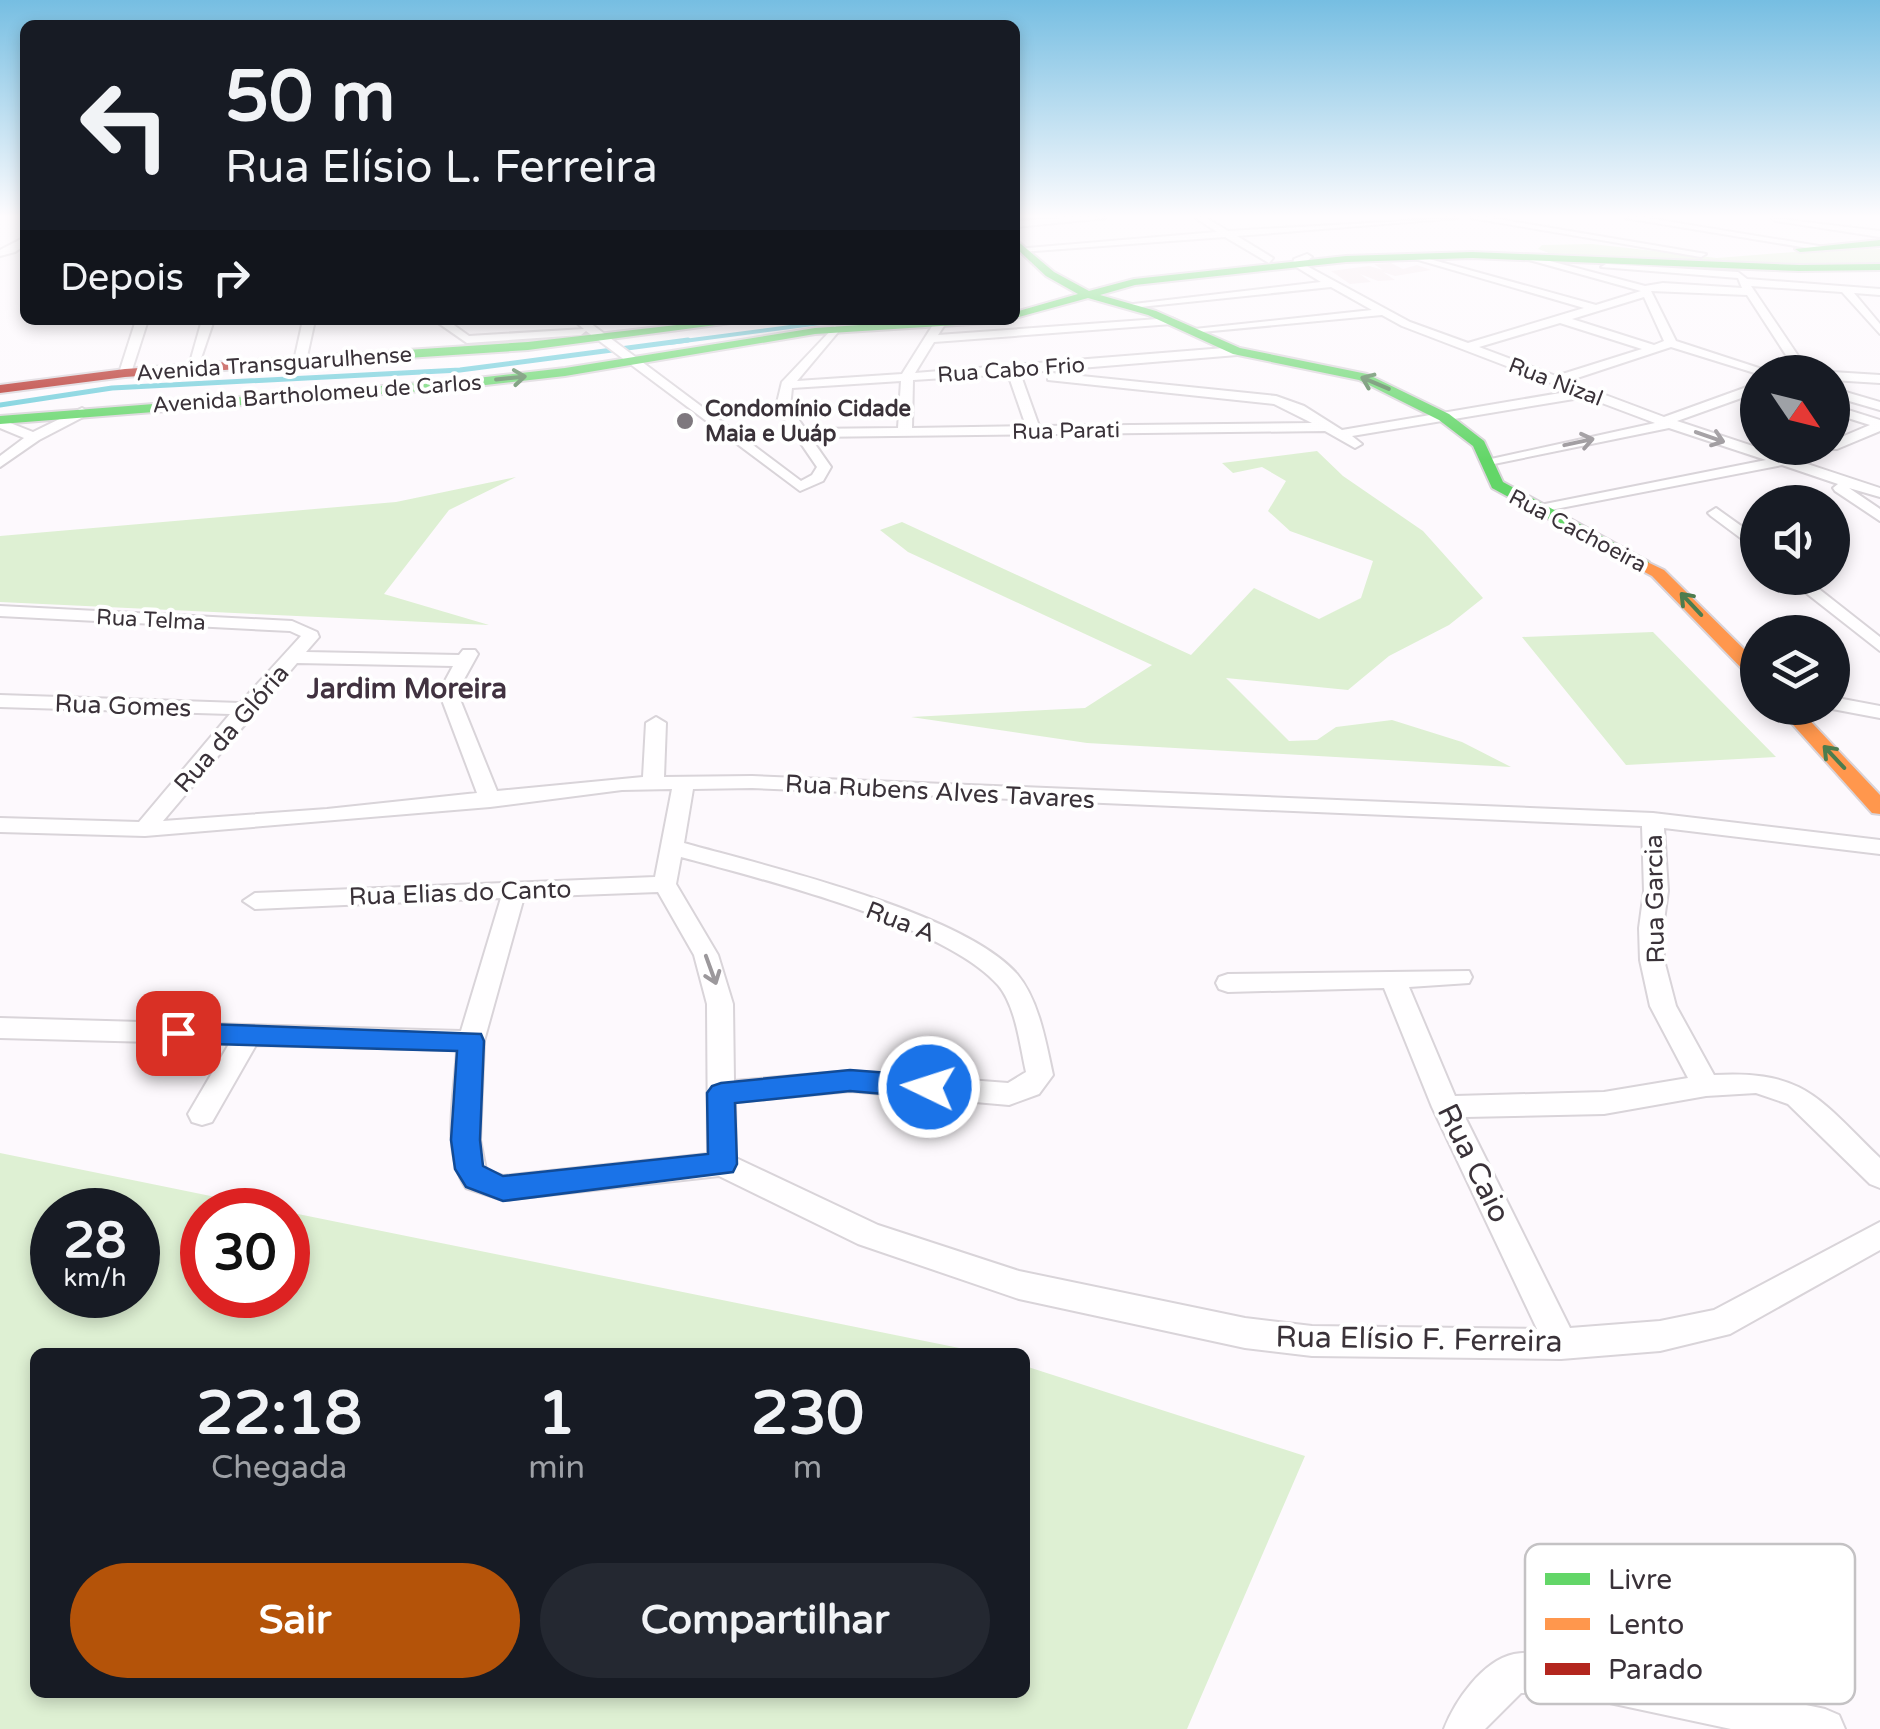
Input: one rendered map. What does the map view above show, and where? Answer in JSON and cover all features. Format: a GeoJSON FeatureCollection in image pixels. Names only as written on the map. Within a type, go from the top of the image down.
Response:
{"type":"FeatureCollection","features":[{"type":"Feature","properties":{"kind":"main road"},"geometry":{"type":"LineString","coordinates":[[1020,313],[1051,299]]}},
{"type":"Feature","properties":{"kind":"main road"},"geometry":{"type":"LineString","coordinates":[[1020,313],[1066,299]]}},
{"type":"Feature","properties":{"kind":"main road","name":"Rua Cachoeira"},"geometry":{"type":"LineString","coordinates":[[1106,299],[1237,350],[1363,377],[1444,417],[1480,444],[1497,485],[1658,573],[1740,656]]}},
{"type":"Feature","properties":{"kind":"main road","name":"Avenida Transguarulhense"},"geometry":{"type":"LineString","coordinates":[[0,389],[125,373],[300,361],[678,325]]}},
{"type":"Feature","properties":{"kind":"main road"},"geometry":{"type":"LineString","coordinates":[[633,360],[835,329],[938,328]]}},
{"type":"Feature","properties":{"kind":"main road"},"geometry":{"type":"LineString","coordinates":[[526,338],[582,335]]}},
{"type":"Feature","properties":{"kind":"main road","name":"Avenida Bartholomeu de Carlos"},"geometry":{"type":"LineString","coordinates":[[0,420],[395,391],[633,360]]}},
{"type":"Feature","properties":{"kind":"main road"},"geometry":{"type":"LineString","coordinates":[[151,406],[106,407],[90,403],[102,388],[120,380],[191,369]]}},
{"type":"Feature","properties":{"kind":"main road"},"geometry":{"type":"LineString","coordinates":[[0,420],[53,408],[83,393],[73,385],[38,384]]}},
{"type":"Feature","properties":{"kind":"main road"},"geometry":{"type":"LineString","coordinates":[[1810,725],[1880,808]]}},
{"type":"Feature","properties":{"kind":"street"},"geometry":{"type":"LineString","coordinates":[[1130,305],[1190,299]]}},
{"type":"Feature","properties":{"kind":"street","name":"Rua Nizal"},"geometry":{"type":"LineString","coordinates":[[1356,299],[1380,312],[1585,393],[1740,447]]}},
{"type":"Feature","properties":{"kind":"street"},"geometry":{"type":"LineString","coordinates":[[1563,299],[1595,308]]}},
{"type":"Feature","properties":{"kind":"street"},"geometry":{"type":"LineString","coordinates":[[1468,347],[1623,299]]}},
{"type":"Feature","properties":{"kind":"street"},"geometry":{"type":"LineString","coordinates":[[1650,299],[1672,342]]}},
{"type":"Feature","properties":{"kind":"street"},"geometry":{"type":"LineString","coordinates":[[1753,299],[1791,355]]}},
{"type":"Feature","properties":{"kind":"street"},"geometry":{"type":"LineString","coordinates":[[1853,299],[1880,331]]}},
{"type":"Feature","properties":{"kind":"street"},"geometry":{"type":"LineString","coordinates":[[904,430],[907,376],[938,328],[1182,326],[1380,312]]}},
{"type":"Feature","properties":{"kind":"street"},"geometry":{"type":"LineString","coordinates":[[1560,318],[1740,379]]}},
{"type":"Feature","properties":{"kind":"street"},"geometry":{"type":"LineString","coordinates":[[125,373],[140,325]]}},
{"type":"Feature","properties":{"kind":"street"},"geometry":{"type":"LineString","coordinates":[[191,369],[206,325]]}},
{"type":"Feature","properties":{"kind":"street"},"geometry":{"type":"LineString","coordinates":[[300,361],[308,325]]}},
{"type":"Feature","properties":{"kind":"street"},"geometry":{"type":"LineString","coordinates":[[447,325],[467,340],[582,335],[633,360],[688,408],[800,487],[818,478],[824,467],[804,432],[782,407],[786,385],[835,329]]}},
{"type":"Feature","properties":{"kind":"street"},"geometry":{"type":"LineString","coordinates":[[1555,381],[1672,342],[1740,365]]}},
{"type":"Feature","properties":{"kind":"street","name":"Rua Cabo Frio"},"geometry":{"type":"LineString","coordinates":[[786,385],[1237,350]]}},
{"type":"Feature","properties":{"kind":"street"},"geometry":{"type":"LineString","coordinates":[[1034,430],[1015,370],[1259,397],[1290,404],[1356,444]]}},
{"type":"Feature","properties":{"kind":"street"},"geometry":{"type":"LineString","coordinates":[[1850,377],[1880,379]]}},
{"type":"Feature","properties":{"kind":"street"},"geometry":{"type":"LineString","coordinates":[[1490,461],[1666,422],[1740,392]]}},
{"type":"Feature","properties":{"kind":"street","name":"Rua Parati"},"geometry":{"type":"LineString","coordinates":[[804,432],[1335,431],[1585,393]]}},
{"type":"Feature","properties":{"kind":"street"},"geometry":{"type":"LineString","coordinates":[[1850,397],[1880,406]]}},
{"type":"Feature","properties":{"kind":"street"},"geometry":{"type":"LineString","coordinates":[[0,463],[34,437],[82,412]]}},
{"type":"Feature","properties":{"kind":"street"},"geometry":{"type":"LineString","coordinates":[[1850,415],[1880,425]]}},
{"type":"Feature","properties":{"kind":"street"},"geometry":{"type":"LineString","coordinates":[[0,420],[34,437]]}},
{"type":"Feature","properties":{"kind":"street"},"geometry":{"type":"LineString","coordinates":[[1850,438],[1880,425]]}},
{"type":"Feature","properties":{"kind":"street"},"geometry":{"type":"LineString","coordinates":[[1540,510],[1771,465]]}},
{"type":"Feature","properties":{"kind":"street","name":"Rua Nizal"},"geometry":{"type":"LineString","coordinates":[[1795,465],[1880,493]]}},
{"type":"Feature","properties":{"kind":"street"},"geometry":{"type":"LineString","coordinates":[[1821,474],[1878,513]]}},
{"type":"Feature","properties":{"kind":"street"},"geometry":{"type":"LineString","coordinates":[[1716,513],[1740,532]]}},
{"type":"Feature","properties":{"kind":"street"},"geometry":{"type":"LineString","coordinates":[[1817,595],[1880,646]]}},
{"type":"Feature","properties":{"kind":"street","name":"Rua Telma"},"geometry":{"type":"LineString","coordinates":[[0,611],[302,628]]}},
{"type":"Feature","properties":{"kind":"street","name":"Rua da Glória"},"geometry":{"type":"LineString","coordinates":[[145,829],[310,637],[302,628]]}},
{"type":"Feature","properties":{"kind":"street"},"geometry":{"type":"LineString","coordinates":[[292,657],[466,657],[448,692],[490,801]]}},
{"type":"Feature","properties":{"kind":"street","name":"Rua Gomes"},"geometry":{"type":"LineString","coordinates":[[0,700],[247,709]]}},
{"type":"Feature","properties":{"kind":"street"},"geometry":{"type":"LineString","coordinates":[[1850,706],[1880,712]]}},
{"type":"Feature","properties":{"kind":"street"},"geometry":{"type":"LineString","coordinates":[[653,783],[656,723]]}},
{"type":"Feature","properties":{"kind":"street"},"geometry":{"type":"LineString","coordinates":[[515,890],[471,1041],[466,1140],[469,1169],[486,1184],[503,1188],[722,1164],[716,979],[665,884],[684,781]]}},
{"type":"Feature","properties":{"kind":"street","name":"Rua Rubens Alves Tavares"},"geometry":{"type":"LineString","coordinates":[[0,825],[145,829],[684,781],[1652,820],[1880,847]]}},
{"type":"Feature","properties":{"kind":"street","name":"Rua Garcia"},"geometry":{"type":"LineString","coordinates":[[1652,820],[1656,891],[1652,960],[1663,1006],[1706,1086]]}},
{"type":"Feature","properties":{"kind":"street","name":"Rua A"},"geometry":{"type":"LineString","coordinates":[[672,847],[819,890],[920,926],[979,955],[1012,984],[1040,1075],[1029,1086],[1009,1094],[850,1081],[721,1093]]}},
{"type":"Feature","properties":{"kind":"street","name":"Rua Elias do Canto"},"geometry":{"type":"LineString","coordinates":[[255,901],[665,884]]}},
{"type":"Feature","properties":{"kind":"street"},"geometry":{"type":"LineString","coordinates":[[1228,983],[1460,977]]}},
{"type":"Feature","properties":{"kind":"street","name":"Rua Caio"},"geometry":{"type":"LineString","coordinates":[[1393,980],[1446,1107],[1562,1344]]}},
{"type":"Feature","properties":{"kind":"street"},"geometry":{"type":"LineString","coordinates":[[0,1028],[471,1041]]}},
{"type":"Feature","properties":{"kind":"street"},"geometry":{"type":"LineString","coordinates":[[202,1114],[248,1035]]}},
{"type":"Feature","properties":{"kind":"street"},"geometry":{"type":"LineString","coordinates":[[1446,1107],[1604,1103],[1706,1086],[1756,1083],[1798,1096],[1880,1176]]}},
{"type":"Feature","properties":{"kind":"street","name":"Rua Elísio F. Ferreira"},"geometry":{"type":"LineString","coordinates":[[722,1164],[869,1236],[1019,1285],[1245,1333],[1295,1339],[1562,1344],[1660,1336],[1718,1324],[1880,1235]]}},
{"type":"Feature","properties":{"kind":"street"},"geometry":{"type":"LineString","coordinates":[[1464,1729],[1474,1708],[1514,1674],[1525,1674]]}},
{"type":"Feature","properties":{"kind":"street"},"geometry":{"type":"LineString","coordinates":[[1705,1704],[1825,1729]]}},
{"type":"Feature","properties":{"kind":"green space"},"geometry":{"type":"Polygon","coordinates":[[[1317,451],[1343,476],[1423,531],[1483,598],[1449,625],[1389,656],[1348,690],[1226,678],[1289,741],[1317,740],[1336,727],[1392,720],[1462,742],[1511,767],[1087,743],[911,717],[1085,708],[1152,665],[908,552],[880,530],[902,522],[1191,655],[1254,588],[1319,619],[1361,598],[1373,561],[1290,531],[1268,511],[1286,481],[1262,467],[1233,473],[1222,463],[1317,451]]]}},
{"type":"Feature","properties":{"kind":"green space"},"geometry":{"type":"Polygon","coordinates":[[[516,477],[449,510],[384,594],[489,625],[0,602],[0,536],[396,502],[516,477]]]}},
{"type":"Feature","properties":{"kind":"green space"},"geometry":{"type":"Polygon","coordinates":[[[1653,632],[1740,720],[1740,725],[1776,757],[1626,765],[1522,637],[1653,632]]]}},
{"type":"Feature","properties":{"kind":"green space"},"geometry":{"type":"Polygon","coordinates":[[[0,1153],[180,1190],[180,1318],[310,1318],[310,1216],[959,1348],[30,1348],[30,1698],[1030,1698],[1030,1368],[1305,1456],[1187,1729],[0,1729],[0,1153]]]}},
{"type":"Feature","properties":{"kind":"waterway"},"geometry":{"type":"LineString","coordinates":[[669,343],[805,325]]}},
{"type":"Feature","properties":{"kind":"waterway"},"geometry":{"type":"LineString","coordinates":[[0,405],[112,388],[460,370],[688,340]]}},
{"type":"Feature","properties":{"kind":"traffic: fast"},"geometry":{"type":"LineString","coordinates":[[1020,314],[1074,299]]}},
{"type":"Feature","properties":{"kind":"traffic: fast"},"geometry":{"type":"LineString","coordinates":[[1103,299],[1152,313],[1237,351],[1363,377],[1444,417],[1479,444],[1497,485],[1643,565]]}},
{"type":"Feature","properties":{"kind":"traffic: fast"},"geometry":{"type":"LineString","coordinates":[[331,359],[528,346],[706,325]]}},
{"type":"Feature","properties":{"kind":"traffic: fast"},"geometry":{"type":"LineString","coordinates":[[0,420],[459,384],[565,372],[815,331],[909,325]]}},
{"type":"Feature","properties":{"kind":"traffic: slow"},"geometry":{"type":"LineString","coordinates":[[1643,565],[1658,573],[1740,656]]}},
{"type":"Feature","properties":{"kind":"traffic: slow"},"geometry":{"type":"LineString","coordinates":[[1804,725],[1880,808]]}},
{"type":"Feature","properties":{"kind":"traffic: jam"},"geometry":{"type":"LineString","coordinates":[[0,389],[125,373],[331,359]]}},
{"type":"Feature","properties":{"kind":"place","name":"Condomínio Cidade Maia e Uuáp"},"geometry":{"type":"Point","coordinates":[685,421]}},
{"type":"Feature","properties":{"kind":"district","name":"Jardim Moreira"},"geometry":{"type":"Point","coordinates":[407,688]}},
{"type":"Feature","properties":{"kind":"route"},"geometry":{"type":"LineString","coordinates":[[178,1033],[471,1041],[466,1140],[469,1169],[476,1179],[503,1188],[722,1164],[721,1093],[850,1081],[929,1087]]}}]}
